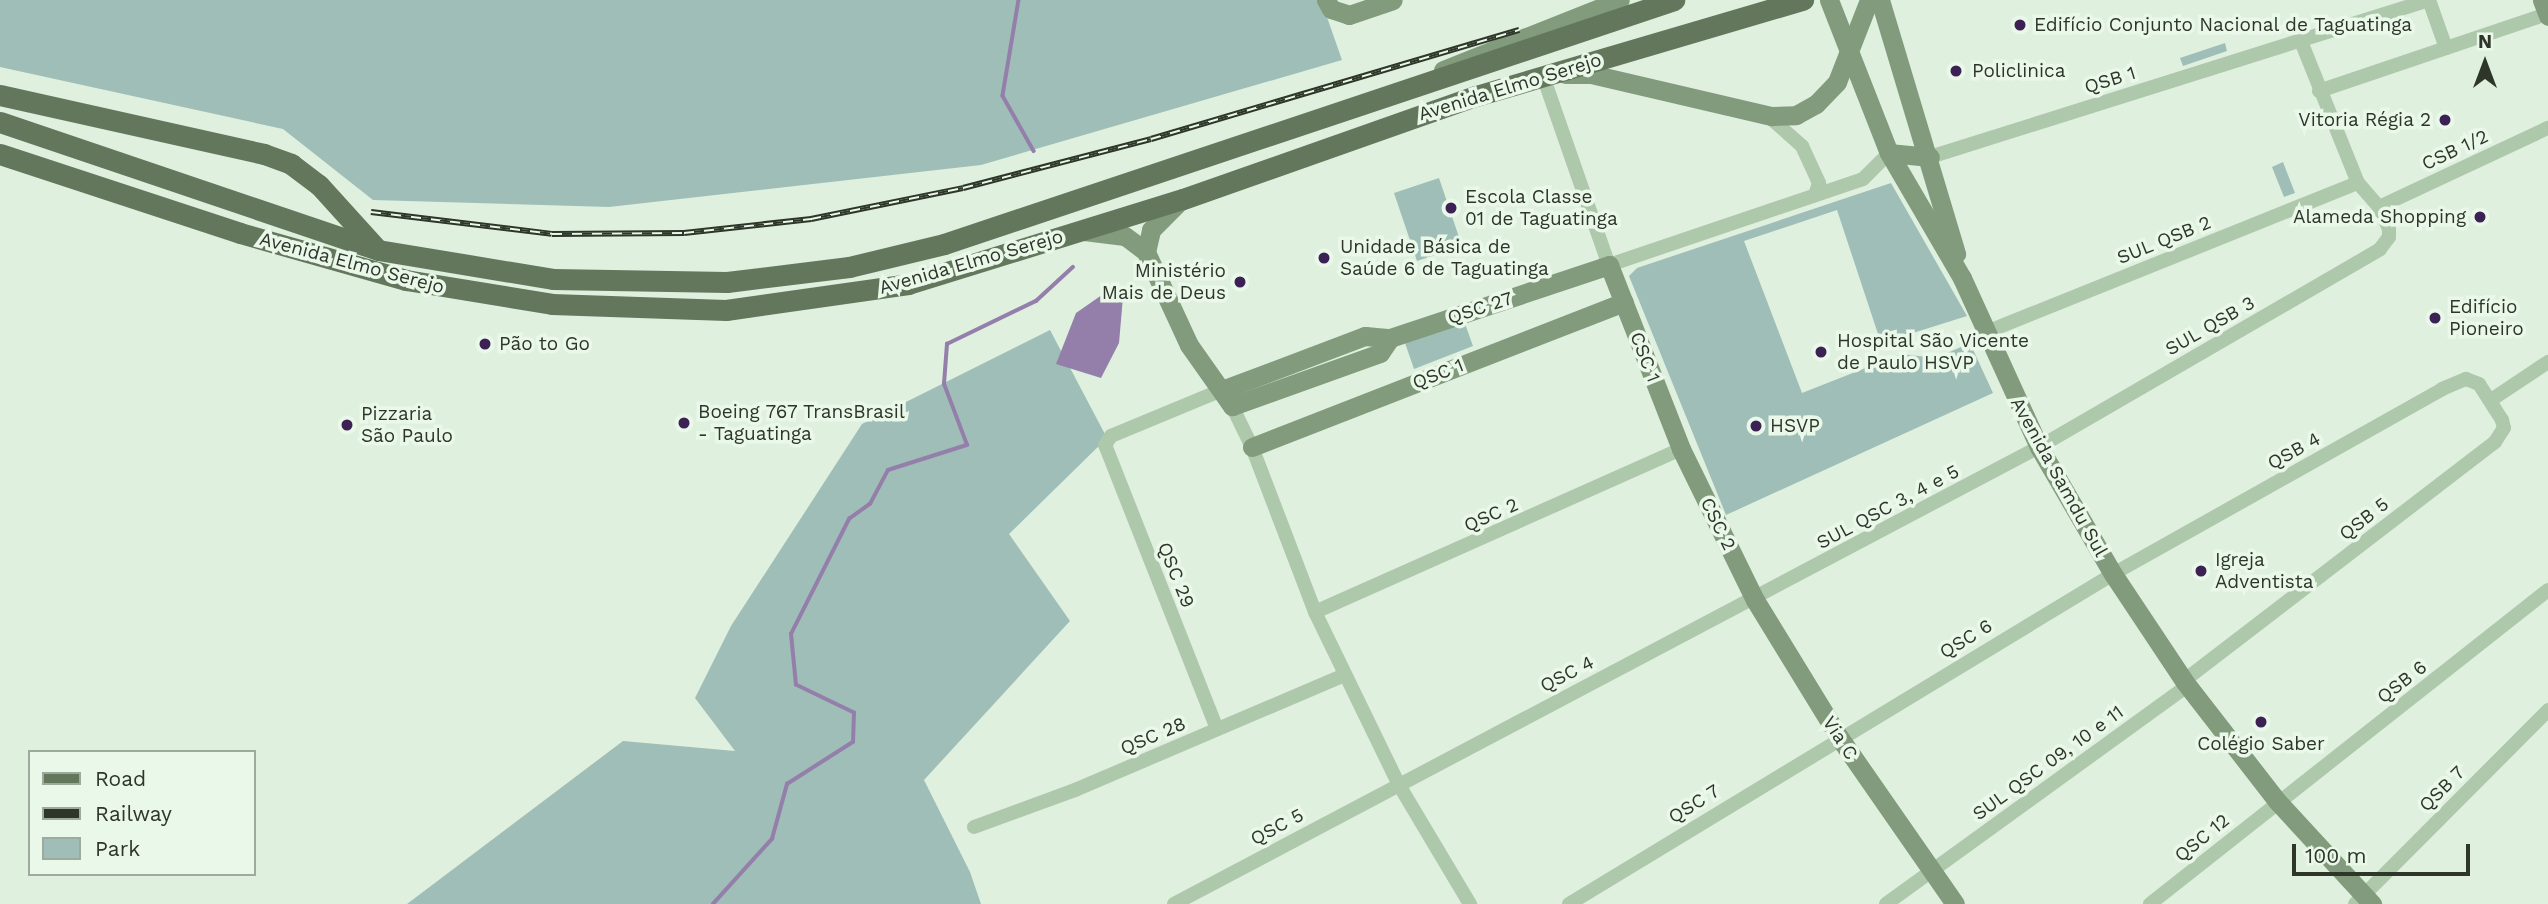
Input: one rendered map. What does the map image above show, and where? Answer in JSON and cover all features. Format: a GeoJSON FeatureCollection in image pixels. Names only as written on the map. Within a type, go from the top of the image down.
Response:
{"type":"FeatureCollection","features":[{"type":"Feature","properties":{"kind":"main road"},"geometry":{"type":"LineString","coordinates":[[1326,0],[1331,9],[1349,15],[1393,0]]}},
{"type":"Feature","properties":{"kind":"main road"},"geometry":{"type":"LineString","coordinates":[[1428,81],[1452,63],[1620,0]]}},
{"type":"Feature","properties":{"kind":"main road","name":"Avenida Elmo Serejo"},"geometry":{"type":"LineString","coordinates":[[0,122],[378,250],[501,272],[632,284],[727,282],[849,267],[1046,211],[1674,0]]}},
{"type":"Feature","properties":{"kind":"main road","name":"Avenida Elmo Serejo"},"geometry":{"type":"LineString","coordinates":[[0,154],[240,233],[406,280],[551,304],[726,310],[820,300],[908,284],[1083,231],[1543,76],[1803,0]]}},
{"type":"Feature","properties":{"kind":"main road","name":"Avenida Samdu Sul"},"geometry":{"type":"LineString","coordinates":[[1829,0],[1847,53],[1889,153],[1962,278],[1984,333],[2039,447],[2113,574],[2186,683],[2278,802],[2363,901]]}},
{"type":"Feature","properties":{"kind":"main road"},"geometry":{"type":"LineString","coordinates":[[1543,76],[1591,74],[1767,115],[1797,115],[1816,104],[1837,82],[1870,0]]}},
{"type":"Feature","properties":{"kind":"main road"},"geometry":{"type":"LineString","coordinates":[[1880,0],[1930,158],[1962,278]]}},
{"type":"Feature","properties":{"kind":"main road"},"geometry":{"type":"LineString","coordinates":[[2542,0],[2548,15]]}},
{"type":"Feature","properties":{"kind":"main road"},"geometry":{"type":"LineString","coordinates":[[0,95],[264,154],[291,164],[319,185],[378,250]]}},
{"type":"Feature","properties":{"kind":"main road"},"geometry":{"type":"LineString","coordinates":[[1889,153],[1930,158]]}},
{"type":"Feature","properties":{"kind":"main road"},"geometry":{"type":"LineString","coordinates":[[1146,252],[1152,230],[1182,198]]}},
{"type":"Feature","properties":{"kind":"main road"},"geometry":{"type":"LineString","coordinates":[[1083,231],[1125,236],[1146,252],[1189,345],[1227,398]]}},
{"type":"Feature","properties":{"kind":"main road","name":"CSC 1"},"geometry":{"type":"LineString","coordinates":[[1609,265],[1681,449]]}},
{"type":"Feature","properties":{"kind":"main road","name":"QSC 27"},"geometry":{"type":"LineString","coordinates":[[1227,398],[1365,336],[1390,338],[1609,265]]}},
{"type":"Feature","properties":{"kind":"main road","name":"QSC 1"},"geometry":{"type":"LineString","coordinates":[[1252,447],[1624,302]]}},
{"type":"Feature","properties":{"kind":"main road","name":"CSC 2"},"geometry":{"type":"LineString","coordinates":[[1681,449],[1755,600]]}},
{"type":"Feature","properties":{"kind":"main road","name":"Via C"},"geometry":{"type":"LineString","coordinates":[[1755,600],[1839,737],[1930,872],[1955,904]]}},
{"type":"Feature","properties":{"kind":"street","name":"QSB 1"},"geometry":{"type":"LineString","coordinates":[[1930,158],[2430,0],[2446,48]]}},
{"type":"Feature","properties":{"kind":"street"},"geometry":{"type":"LineString","coordinates":[[2319,91],[2548,15]]}},
{"type":"Feature","properties":{"kind":"street"},"geometry":{"type":"LineString","coordinates":[[2301,41],[2358,183],[2379,207]]}},
{"type":"Feature","properties":{"kind":"street"},"geometry":{"type":"LineString","coordinates":[[1543,76],[1609,265],[1864,178],[1889,153]]}},
{"type":"Feature","properties":{"kind":"street"},"geometry":{"type":"LineString","coordinates":[[1767,115],[1802,146],[1819,183],[1815,195]]}},
{"type":"Feature","properties":{"kind":"street","name":"CSB 1/2"},"geometry":{"type":"LineString","coordinates":[[2379,207],[2548,128]]}},
{"type":"Feature","properties":{"kind":"street","name":"SUL QSB 2"},"geometry":{"type":"LineString","coordinates":[[1984,333],[2358,183]]}},
{"type":"Feature","properties":{"kind":"street","name":"SUL QSB 3"},"geometry":{"type":"LineString","coordinates":[[2039,447],[2368,257],[2386,243],[2389,229],[2379,207]]}},
{"type":"Feature","properties":{"kind":"street"},"geometry":{"type":"LineString","coordinates":[[2491,400],[2548,362]]}},
{"type":"Feature","properties":{"kind":"street","name":"QSB 4"},"geometry":{"type":"LineString","coordinates":[[2113,574],[2458,381],[2474,381],[2491,400]]}},
{"type":"Feature","properties":{"kind":"street"},"geometry":{"type":"LineString","coordinates":[[1227,398],[1252,447],[1315,612],[1345,675],[1399,785],[1470,904]]}},
{"type":"Feature","properties":{"kind":"street","name":"QSC 29"},"geometry":{"type":"LineString","coordinates":[[1217,729],[1107,453],[1111,436],[1227,398]]}},
{"type":"Feature","properties":{"kind":"street","name":"QSB 5"},"geometry":{"type":"LineString","coordinates":[[2186,683],[2495,442],[2504,428],[2491,400]]}},
{"type":"Feature","properties":{"kind":"street","name":"SUL QSC 3, 4 e 5"},"geometry":{"type":"LineString","coordinates":[[1755,600],[2039,447]]}},
{"type":"Feature","properties":{"kind":"street","name":"QSC 2"},"geometry":{"type":"LineString","coordinates":[[1315,612],[1681,449]]}},
{"type":"Feature","properties":{"kind":"street","name":"QSC 6"},"geometry":{"type":"LineString","coordinates":[[1839,737],[2113,574]]}},
{"type":"Feature","properties":{"kind":"street","name":"QSB 6"},"geometry":{"type":"LineString","coordinates":[[2278,802],[2548,590]]}},
{"type":"Feature","properties":{"kind":"street","name":"QSC 4"},"geometry":{"type":"LineString","coordinates":[[1399,785],[1755,600]]}},
{"type":"Feature","properties":{"kind":"street","name":"QSC 28"},"geometry":{"type":"LineString","coordinates":[[974,827],[1075,790],[1345,675]]}},
{"type":"Feature","properties":{"kind":"street","name":"SUL QSC 09, 10 e 11"},"geometry":{"type":"LineString","coordinates":[[1886,904],[2186,683]]}},
{"type":"Feature","properties":{"kind":"street","name":"QSB 7"},"geometry":{"type":"LineString","coordinates":[[2363,901],[2548,710]]}},
{"type":"Feature","properties":{"kind":"street","name":"QSC 7"},"geometry":{"type":"LineString","coordinates":[[1569,904],[1839,737]]}},
{"type":"Feature","properties":{"kind":"street","name":"QSC 5"},"geometry":{"type":"LineString","coordinates":[[1174,904],[1399,785]]}},
{"type":"Feature","properties":{"kind":"street","name":"QSC 12"},"geometry":{"type":"LineString","coordinates":[[2150,904],[2278,802]]}},
{"type":"Feature","properties":{"kind":"green space"},"geometry":{"type":"Polygon","coordinates":[[[0,0],[1321,0],[1342,60],[981,165],[609,207],[373,200],[283,129],[0,67],[0,0]]]}},
{"type":"Feature","properties":{"kind":"green space"},"geometry":{"type":"Polygon","coordinates":[[[2225,43],[2227,51],[2183,66],[2180,58],[2225,43]]]}},
{"type":"Feature","properties":{"kind":"green space"},"geometry":{"type":"Polygon","coordinates":[[[2283,162],[2295,193],[2284,197],[2272,167],[2283,162]]]}},
{"type":"Feature","properties":{"kind":"green space"},"geometry":{"type":"Polygon","coordinates":[[[1439,178],[1462,246],[1417,261],[1394,193],[1439,178]]]}},
{"type":"Feature","properties":{"kind":"green space","name":"Hospital São Vicente de Paulo HSVP"},"geometry":{"type":"Polygon","coordinates":[[[1891,183],[1967,316],[1881,343],[1837,210],[1744,241],[1802,393],[1901,354],[1936,358],[1970,343],[1993,393],[1726,515],[1629,276],[1637,268],[1891,183]]]}},
{"type":"Feature","properties":{"kind":"green space"},"geometry":{"type":"Polygon","coordinates":[[[1464,321],[1473,346],[1414,369],[1405,343],[1464,321]]]}},
{"type":"Feature","properties":{"kind":"green space"},"geometry":{"type":"Polygon","coordinates":[[[1050,330],[1107,438],[1009,534],[1070,621],[924,780],[970,872],[981,904],[407,904],[623,741],[735,751],[695,698],[731,626],[862,424],[1050,330]]]}},
{"type":"Feature","properties":{"kind":"shaded area"},"geometry":{"type":"Polygon","coordinates":[[[1109,290],[1123,297],[1119,343],[1101,378],[1056,364],[1076,313],[1109,290]]]}},
{"type":"Feature","properties":{"kind":"waterway"},"geometry":{"type":"LineString","coordinates":[[1019,0],[1003,96],[1034,151]]}},
{"type":"Feature","properties":{"kind":"waterway"},"geometry":{"type":"LineString","coordinates":[[713,904],[772,839],[787,784],[853,742],[854,713],[796,685],[791,634],[849,519],[870,504],[888,470],[967,445],[944,384],[947,344],[1036,301],[1073,267]]}},
{"type":"Feature","properties":{"kind":"railway"},"geometry":{"type":"LineString","coordinates":[[371,212],[552,234],[684,233],[811,219],[963,188],[1151,139],[1519,30]]}},
{"type":"Feature","properties":{"kind":"place","name":"Edifício Conjunto Nacional de Taguatinga"},"geometry":{"type":"Point","coordinates":[2020,25]}},
{"type":"Feature","properties":{"kind":"place","name":"Policlinica"},"geometry":{"type":"Point","coordinates":[1956,71]}},
{"type":"Feature","properties":{"kind":"place","name":"Vitoria Régia 2"},"geometry":{"type":"Point","coordinates":[2445,120]}},
{"type":"Feature","properties":{"kind":"place","name":"Escola Classe 01 de Taguatinga"},"geometry":{"type":"Point","coordinates":[1451,208]}},
{"type":"Feature","properties":{"kind":"place","name":"Alameda Shopping"},"geometry":{"type":"Point","coordinates":[2480,217]}},
{"type":"Feature","properties":{"kind":"place","name":"Unidade Básica de Saúde 6 de Taguatinga"},"geometry":{"type":"Point","coordinates":[1324,258]}},
{"type":"Feature","properties":{"kind":"place","name":"Ministério Mais de Deus"},"geometry":{"type":"Point","coordinates":[1240,282]}},
{"type":"Feature","properties":{"kind":"place","name":"Edifício Pioneiro"},"geometry":{"type":"Point","coordinates":[2435,318]}},
{"type":"Feature","properties":{"kind":"place","name":"Pão to Go"},"geometry":{"type":"Point","coordinates":[485,344]}},
{"type":"Feature","properties":{"kind":"place","name":"Hospital São Vicente de Paulo HSVP"},"geometry":{"type":"Point","coordinates":[1821,352]}},
{"type":"Feature","properties":{"kind":"place","name":"Boeing 767 TransBrasil - Taguatinga"},"geometry":{"type":"Point","coordinates":[684,423]}},
{"type":"Feature","properties":{"kind":"place","name":"Pizzaria São Paulo"},"geometry":{"type":"Point","coordinates":[347,425]}},
{"type":"Feature","properties":{"kind":"place","name":"HSVP"},"geometry":{"type":"Point","coordinates":[1756,426]}},
{"type":"Feature","properties":{"kind":"place","name":"Igreja Adventista"},"geometry":{"type":"Point","coordinates":[2201,571]}},
{"type":"Feature","properties":{"kind":"place","name":"Colégio Saber"},"geometry":{"type":"Point","coordinates":[2261,722]}}]}
